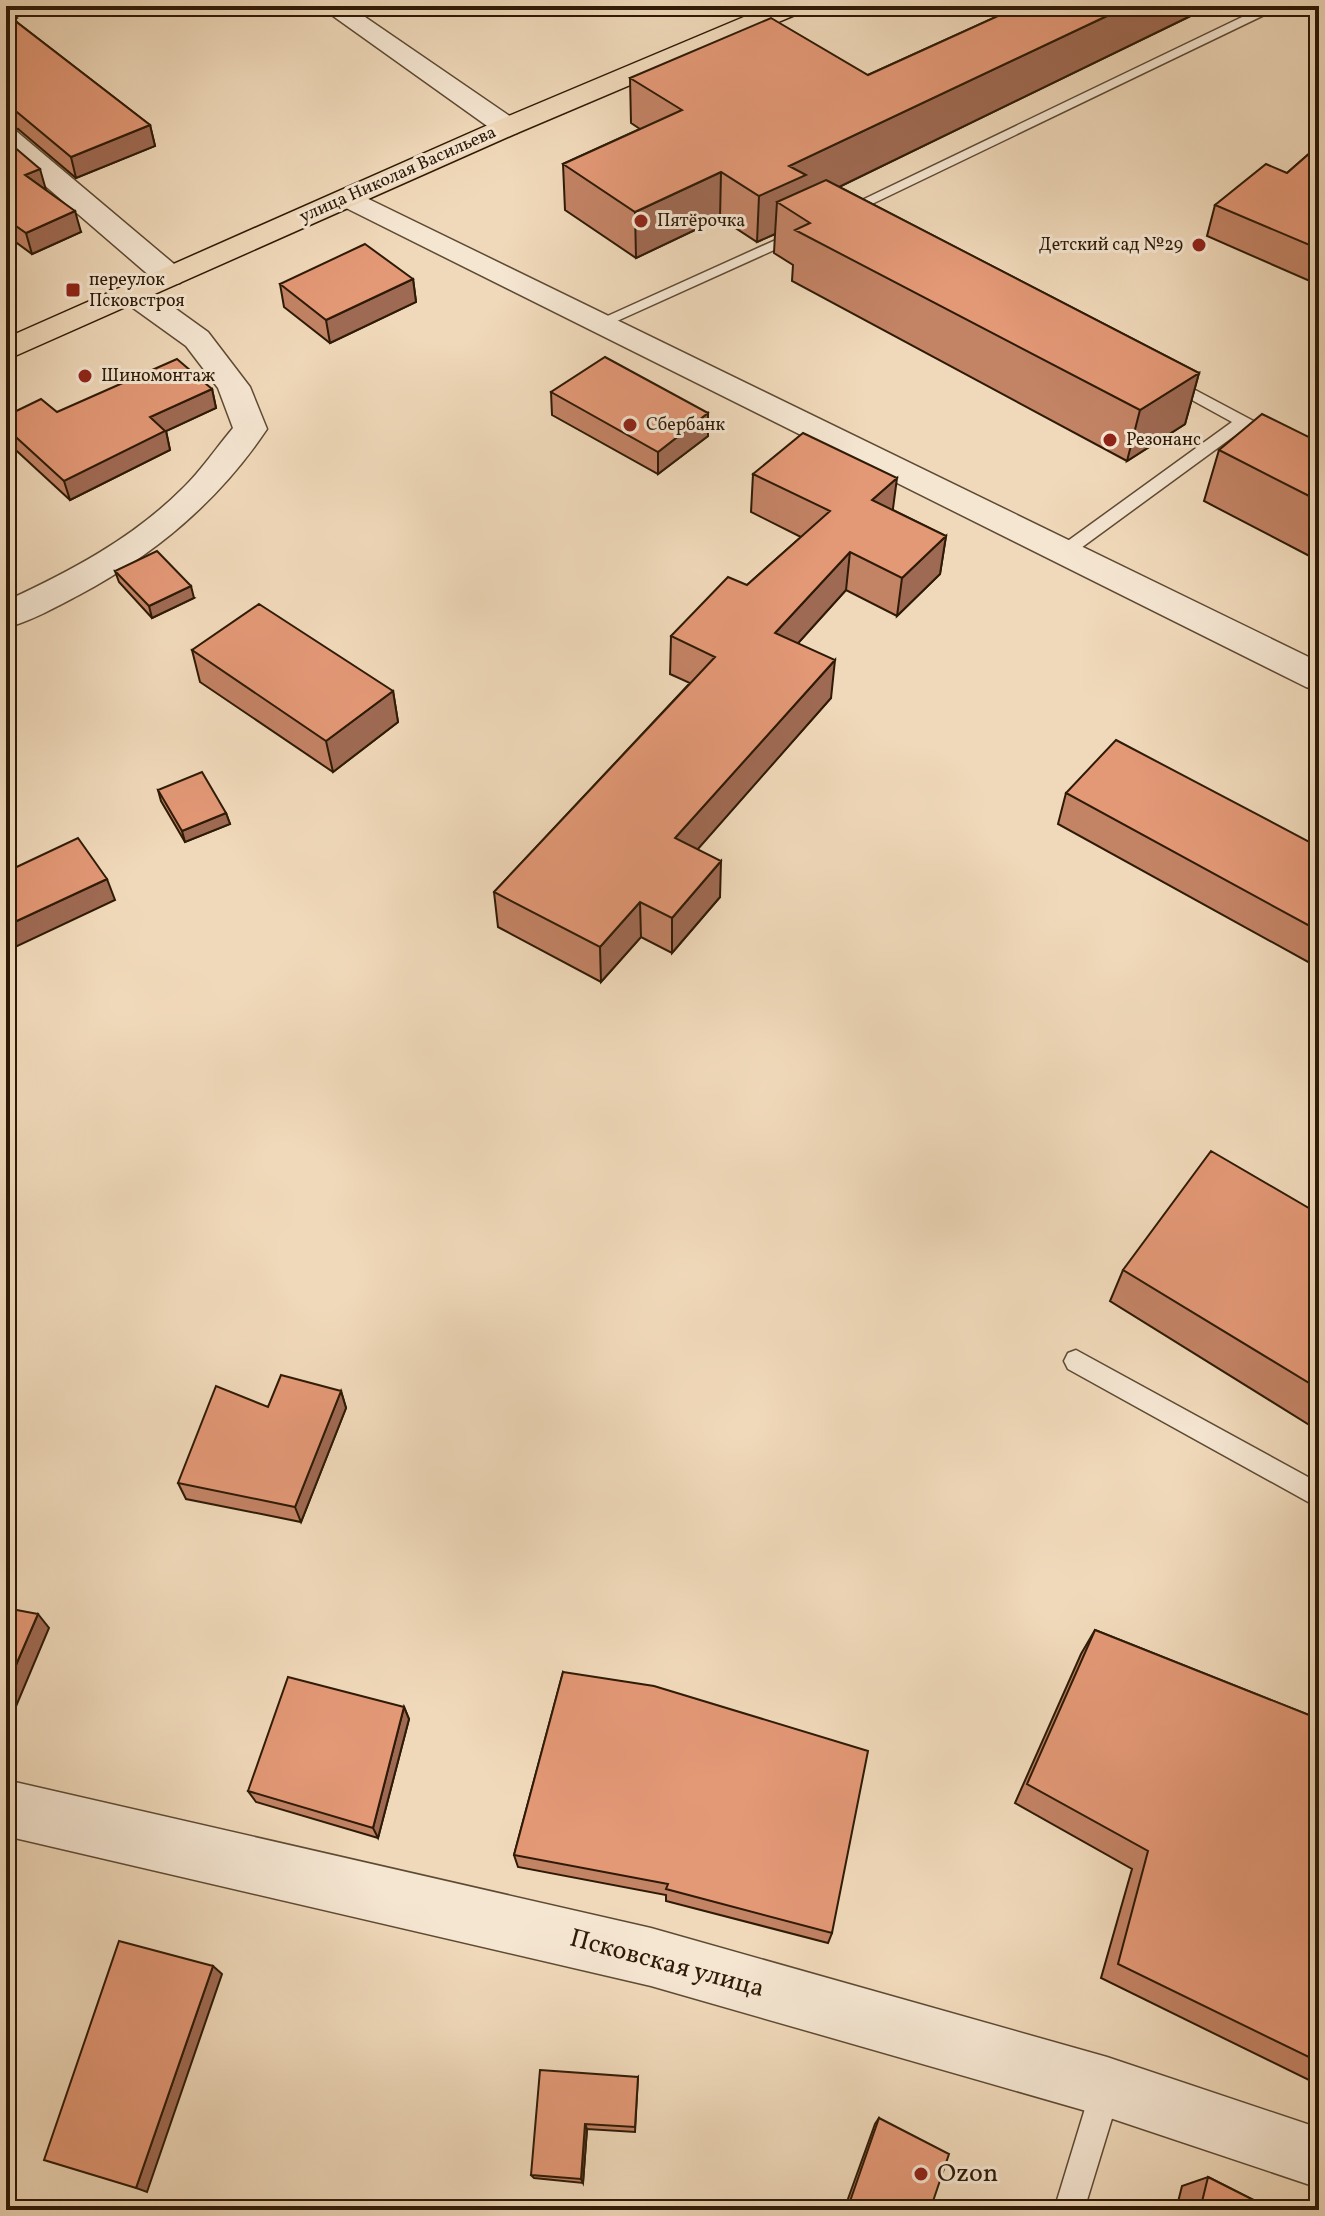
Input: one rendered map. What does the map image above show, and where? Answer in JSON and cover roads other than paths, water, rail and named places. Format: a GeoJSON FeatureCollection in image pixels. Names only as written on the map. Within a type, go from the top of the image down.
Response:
{"type":"FeatureCollection","features":[{"type":"Feature","properties":{"kind":"main road","name":"улица Николая Васильева"},"geometry":{"type":"LineString","coordinates":[[6,350],[507,127],[793,6]]}},
{"type":"Feature","properties":{"kind":"street"},"geometry":{"type":"LineString","coordinates":[[332,6],[507,127]]}},
{"type":"Feature","properties":{"kind":"street"},"geometry":{"type":"LineString","coordinates":[[6,137],[169,276]]}},
{"type":"Feature","properties":{"kind":"street"},"geometry":{"type":"LineString","coordinates":[[348,198],[1319,678]]}},
{"type":"Feature","properties":{"kind":"street"},"geometry":{"type":"LineString","coordinates":[[6,616],[124,553],[194,497],[250,429],[234,387],[197,339],[133,293]]}},
{"type":"Feature","properties":{"kind":"street","name":"Псковская улица"},"geometry":{"type":"LineString","coordinates":[[6,1808],[651,1957],[1107,2087],[1319,2158]]}},
{"type":"Feature","properties":{"kind":"lane"},"geometry":{"type":"LineString","coordinates":[[600,323],[856,213],[1276,6]]}},
{"type":"Feature","properties":{"kind":"lane"},"geometry":{"type":"LineString","coordinates":[[1298,6],[1319,16]]}},
{"type":"Feature","properties":{"kind":"lane"},"geometry":{"type":"LineString","coordinates":[[1159,375],[1269,433]]}},
{"type":"Feature","properties":{"kind":"lane"},"geometry":{"type":"LineString","coordinates":[[1064,552],[1244,421]]}},
{"type":"Feature","properties":{"kind":"lane"},"geometry":{"type":"LineString","coordinates":[[1076,1361],[1319,1496]]}},
{"type":"Feature","properties":{"kind":"lane"},"geometry":{"type":"LineString","coordinates":[[1069,2210],[1107,2087]]}},
{"type":"Feature","properties":{"kind":"place","name":"Пятёрочка"},"geometry":{"type":"Point","coordinates":[641,221]}},
{"type":"Feature","properties":{"kind":"place","name":"Детский сад №29"},"geometry":{"type":"Point","coordinates":[1199,245]}},
{"type":"Feature","properties":{"kind":"place","name":"переулок Псковстроя"},"geometry":{"type":"Point","coordinates":[73,290]}},
{"type":"Feature","properties":{"kind":"place","name":"Шиномонтаж"},"geometry":{"type":"Point","coordinates":[85,376]}},
{"type":"Feature","properties":{"kind":"place","name":"Сбербанк"},"geometry":{"type":"Point","coordinates":[630,425]}},
{"type":"Feature","properties":{"kind":"place","name":"Резонанс"},"geometry":{"type":"Point","coordinates":[1110,440]}},
{"type":"Feature","properties":{"kind":"place","name":"Ozon"},"geometry":{"type":"Point","coordinates":[921,2174]}}]}
